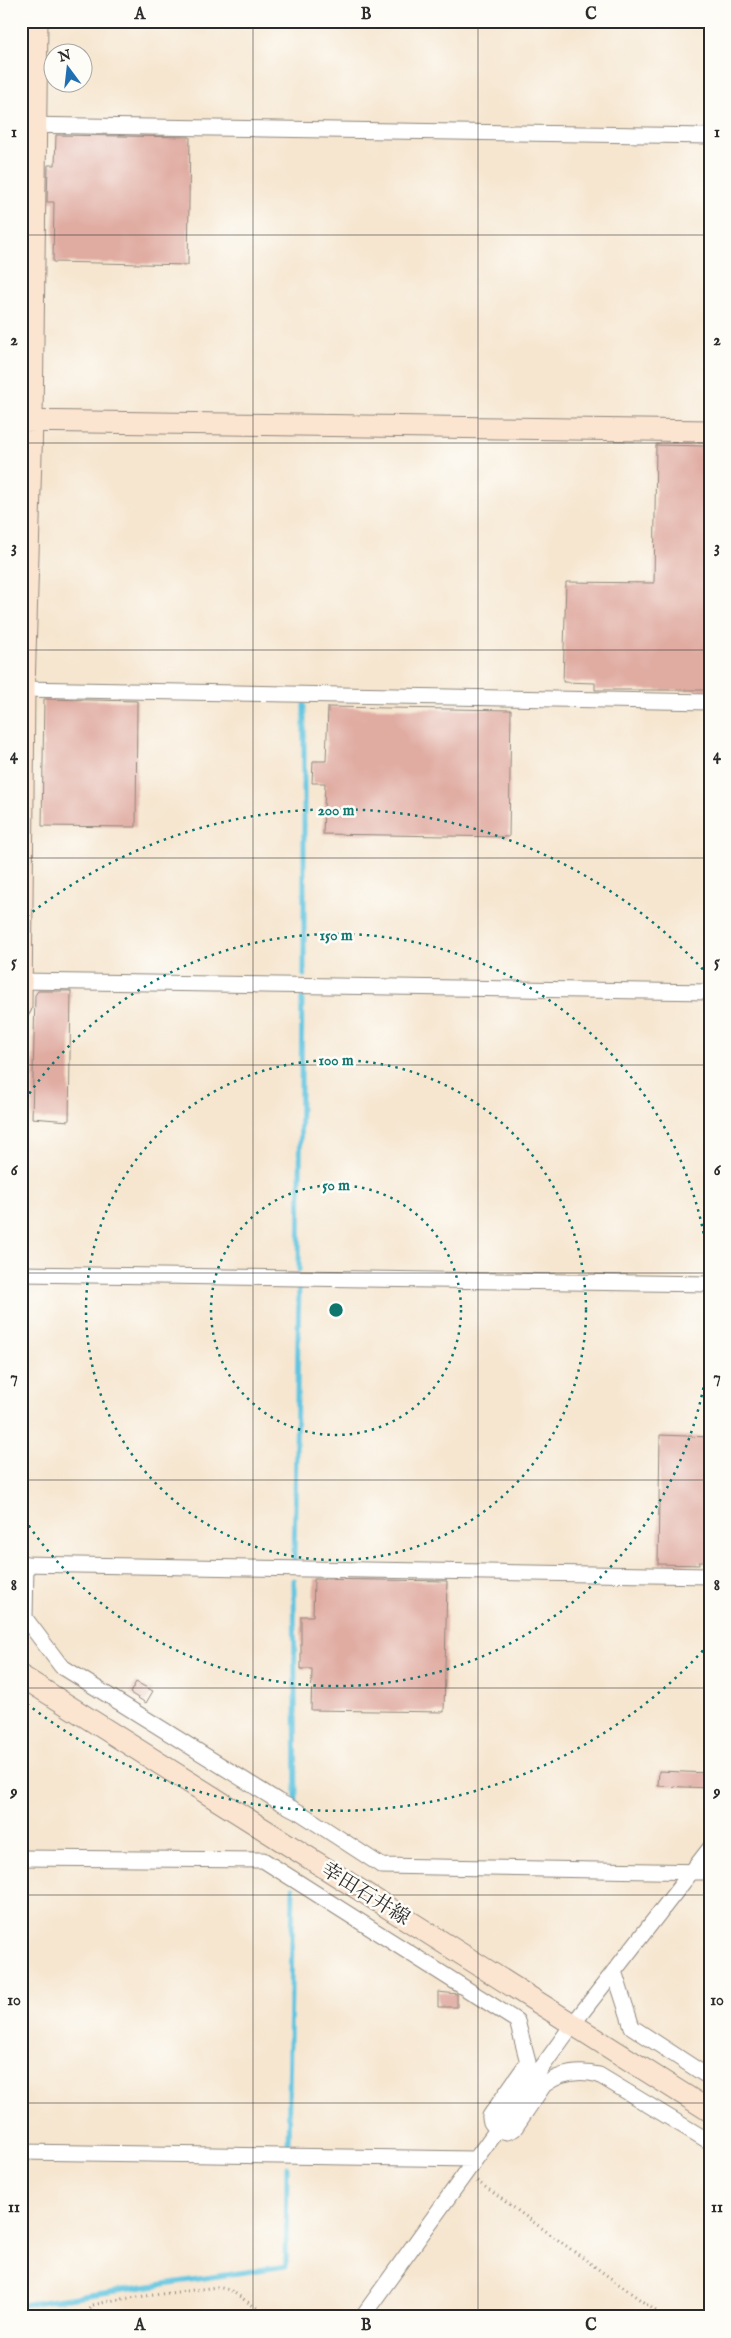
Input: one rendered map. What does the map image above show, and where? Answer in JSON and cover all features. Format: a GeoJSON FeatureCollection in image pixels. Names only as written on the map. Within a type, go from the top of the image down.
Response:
{"type":"FeatureCollection","features":[{"type":"Feature","properties":{"kind":"street"},"geometry":{"type":"LineString","coordinates":[[21,1008],[28,125],[36,21]]}},
{"type":"Feature","properties":{"kind":"street"},"geometry":{"type":"LineString","coordinates":[[28,125],[710,136]]}},
{"type":"Feature","properties":{"kind":"street"},"geometry":{"type":"LineString","coordinates":[[26,421],[710,431]]}},
{"type":"Feature","properties":{"kind":"street"},"geometry":{"type":"LineString","coordinates":[[23,689],[710,702]]}},
{"type":"Feature","properties":{"kind":"street"},"geometry":{"type":"LineString","coordinates":[[22,981],[710,992]]}},
{"type":"Feature","properties":{"kind":"street"},"geometry":{"type":"LineString","coordinates":[[21,1274],[710,1284]]}},
{"type":"Feature","properties":{"kind":"street"},"geometry":{"type":"LineString","coordinates":[[710,1576],[24,1564],[25,1618],[61,1666],[278,1801],[299,1812],[382,1866],[692,1871],[710,1874]]}},
{"type":"Feature","properties":{"kind":"street","name":"幸田石井線"},"geometry":{"type":"LineString","coordinates":[[21,1676],[710,2111]]}},
{"type":"Feature","properties":{"kind":"street"},"geometry":{"type":"LineString","coordinates":[[362,2317],[496,2128],[573,2024],[710,1848]]}},
{"type":"Feature","properties":{"kind":"street"},"geometry":{"type":"LineString","coordinates":[[21,1858],[263,1860],[517,2022],[528,2062],[490,2116],[491,2122],[496,2128],[506,2132],[514,2129],[544,2085],[550,2080],[566,2074],[583,2072],[599,2075],[710,2142]]}},
{"type":"Feature","properties":{"kind":"street"},"geometry":{"type":"LineString","coordinates":[[614,1971],[632,2028],[710,2078]]}},
{"type":"Feature","properties":{"kind":"street"},"geometry":{"type":"LineString","coordinates":[[21,2152],[474,2159]]}},
{"type":"Feature","properties":{"kind":"path"},"geometry":{"type":"LineString","coordinates":[[465,2172],[664,2317]]}},
{"type":"Feature","properties":{"kind":"path"},"geometry":{"type":"LineString","coordinates":[[84,2317],[93,2305],[114,2300],[217,2287],[230,2290],[270,2317]]}},
{"type":"Feature","properties":{"kind":"building"},"geometry":{"type":"Polygon","coordinates":[[[56,135],[190,137],[188,265],[53,262],[54,202],[47,202],[48,165],[55,165],[56,135]]]}},
{"type":"Feature","properties":{"kind":"building"},"geometry":{"type":"Polygon","coordinates":[[[656,445],[710,446],[710,690],[595,690],[595,683],[563,682],[566,582],[654,583],[656,445]]]}},
{"type":"Feature","properties":{"kind":"building"},"geometry":{"type":"Polygon","coordinates":[[[44,699],[137,701],[136,827],[42,826],[44,699]]]}},
{"type":"Feature","properties":{"kind":"building"},"geometry":{"type":"Polygon","coordinates":[[[328,707],[511,710],[509,837],[323,834],[325,783],[312,783],[313,761],[326,761],[328,707]]]}},
{"type":"Feature","properties":{"kind":"building"},"geometry":{"type":"Polygon","coordinates":[[[38,991],[71,991],[69,1121],[32,1118],[35,995],[38,991]]]}},
{"type":"Feature","properties":{"kind":"building"},"geometry":{"type":"Polygon","coordinates":[[[660,1435],[710,1437],[710,1562],[699,1562],[699,1565],[658,1564],[660,1435]]]}},
{"type":"Feature","properties":{"kind":"building"},"geometry":{"type":"Polygon","coordinates":[[[314,1579],[447,1581],[444,1712],[311,1710],[312,1669],[301,1669],[301,1616],[313,1616],[314,1579]]]}},
{"type":"Feature","properties":{"kind":"building"},"geometry":{"type":"Polygon","coordinates":[[[136,1682],[153,1691],[146,1703],[130,1693],[136,1682]]]}},
{"type":"Feature","properties":{"kind":"building"},"geometry":{"type":"Polygon","coordinates":[[[659,1771],[710,1773],[710,1788],[658,1786],[659,1771]]]}},
{"type":"Feature","properties":{"kind":"building"},"geometry":{"type":"Polygon","coordinates":[[[438,1992],[457,1994],[457,2007],[438,2007],[438,1992]]]}},
{"type":"Feature","properties":{"kind":"waterway"},"geometry":{"type":"LineString","coordinates":[[304,705],[304,975]]}},
{"type":"Feature","properties":{"kind":"waterway"},"geometry":{"type":"LineString","coordinates":[[299,1270],[302,998]]}},
{"type":"Feature","properties":{"kind":"waterway"},"geometry":{"type":"LineString","coordinates":[[294,1559],[299,1285]]}},
{"type":"Feature","properties":{"kind":"waterway"},"geometry":{"type":"LineString","coordinates":[[294,1580],[296,1805]]}},
{"type":"Feature","properties":{"kind":"waterway"},"geometry":{"type":"LineString","coordinates":[[288,2148],[293,1888]]}},
{"type":"Feature","properties":{"kind":"waterway"},"geometry":{"type":"LineString","coordinates":[[21,2305],[286,2266],[287,2167]]}}]}
